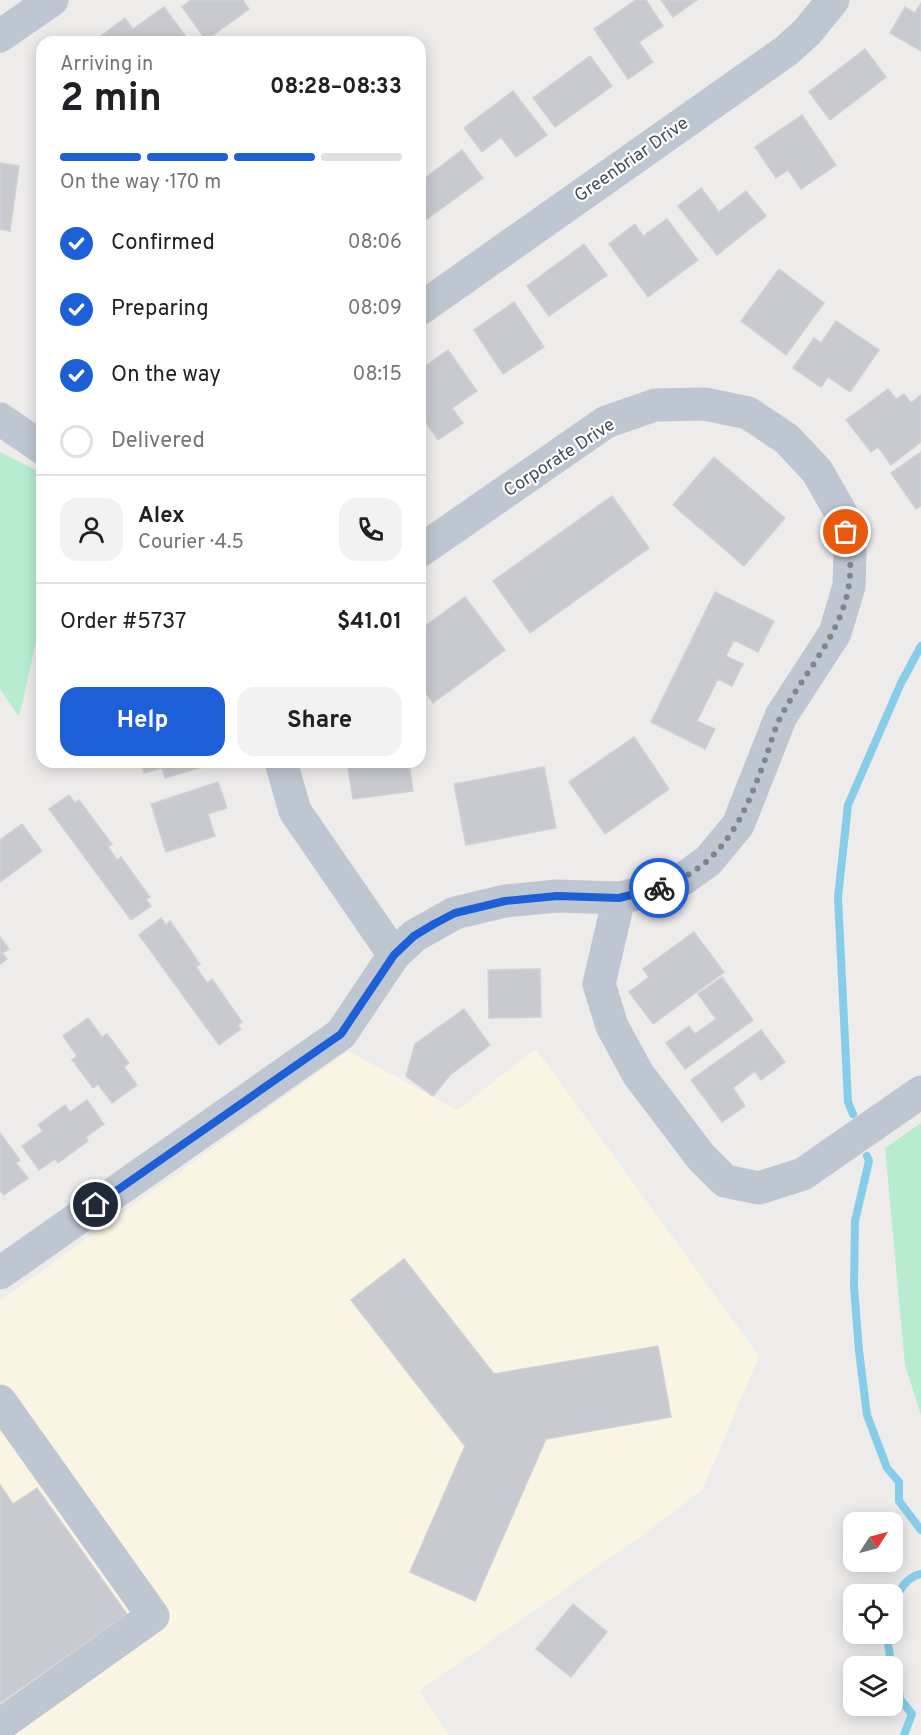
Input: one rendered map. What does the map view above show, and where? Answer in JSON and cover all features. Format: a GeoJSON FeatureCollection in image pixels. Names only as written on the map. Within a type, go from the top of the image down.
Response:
{"type":"FeatureCollection","features":[{"type":"Feature","properties":{"kind":"street"},"geometry":{"type":"LineString","coordinates":[[0,36],[52,0]]}},
{"type":"Feature","properties":{"kind":"street","name":"Greenbriar Drive"},"geometry":{"type":"LineString","coordinates":[[426,305],[786,51],[807,32],[833,0]]}},
{"type":"Feature","properties":{"kind":"street","name":"Corporate Drive"},"geometry":{"type":"LineString","coordinates":[[0,1273],[341,1034],[394,955],[414,936],[455,913],[505,901],[557,896],[619,898],[683,879],[708,861],[738,825],[781,716],[835,633],[849,586],[850,552],[841,513],[817,471],[787,439],[748,412],[705,404],[655,405],[606,422],[426,547]]}},
{"type":"Feature","properties":{"kind":"street"},"geometry":{"type":"LineString","coordinates":[[0,419],[36,444]]}},
{"type":"Feature","properties":{"kind":"street"},"geometry":{"type":"LineString","coordinates":[[283,768],[295,811],[394,955]]}},
{"type":"Feature","properties":{"kind":"street"},"geometry":{"type":"LineString","coordinates":[[619,898],[599,984],[612,1026],[638,1074],[701,1157],[725,1181],[759,1188],[803,1174],[921,1092]]}},
{"type":"Feature","properties":{"kind":"street"},"geometry":{"type":"LineString","coordinates":[[0,1401],[153,1616],[0,1725]]}},
{"type":"Feature","properties":{"kind":"shaded area"},"geometry":{"type":"Polygon","coordinates":[[[536,1049],[759,1356],[703,1489],[647,1532],[419,1691],[449,1735],[0,1735],[0,1301],[348,1051],[457,1110],[536,1049]]]}},
{"type":"Feature","properties":{"kind":"green space"},"geometry":{"type":"Polygon","coordinates":[[[0,452],[36,470],[36,642],[19,717],[0,689],[0,452]]]}},
{"type":"Feature","properties":{"kind":"green space"},"geometry":{"type":"Polygon","coordinates":[[[921,1123],[921,1415],[905,1365],[885,1148],[921,1123]]]}},
{"type":"Feature","properties":{"kind":"building"},"geometry":{"type":"Polygon","coordinates":[[[191,0],[243,0],[249,9],[212,36],[203,36],[182,7],[191,0]]]}},
{"type":"Feature","properties":{"kind":"building"},"geometry":{"type":"Polygon","coordinates":[[[636,0],[646,0],[663,26],[639,42],[653,62],[628,79],[594,29],[636,0]]]}},
{"type":"Feature","properties":{"kind":"building"},"geometry":{"type":"Polygon","coordinates":[[[661,0],[697,0],[673,17],[661,0]]]}},
{"type":"Feature","properties":{"kind":"building"},"geometry":{"type":"Polygon","coordinates":[[[921,3],[921,51],[890,33],[905,7],[915,13],[921,3]]]}},
{"type":"Feature","properties":{"kind":"building"},"geometry":{"type":"Polygon","coordinates":[[[164,7],[186,36],[101,36],[125,18],[133,29],[164,7]]]}},
{"type":"Feature","properties":{"kind":"building"},"geometry":{"type":"Polygon","coordinates":[[[865,49],[886,77],[830,120],[809,92],[865,49]]]}},
{"type":"Feature","properties":{"kind":"building"},"geometry":{"type":"Polygon","coordinates":[[[590,56],[612,86],[555,127],[533,98],[590,56]]]}},
{"type":"Feature","properties":{"kind":"building"},"geometry":{"type":"Polygon","coordinates":[[[513,91],[547,135],[516,157],[501,137],[482,152],[464,128],[513,91]]]}},
{"type":"Feature","properties":{"kind":"building"},"geometry":{"type":"Polygon","coordinates":[[[802,115],[836,165],[801,189],[788,170],[776,178],[755,147],[802,115]]]}},
{"type":"Feature","properties":{"kind":"building"},"geometry":{"type":"Polygon","coordinates":[[[462,150],[483,178],[427,219],[426,177],[462,150]]]}},
{"type":"Feature","properties":{"kind":"building"},"geometry":{"type":"Polygon","coordinates":[[[0,163],[19,166],[10,231],[0,229],[0,163]]]}},
{"type":"Feature","properties":{"kind":"building"},"geometry":{"type":"Polygon","coordinates":[[[701,188],[719,212],[746,191],[766,216],[717,255],[678,206],[701,188]]]}},
{"type":"Feature","properties":{"kind":"building"},"geometry":{"type":"Polygon","coordinates":[[[667,219],[698,260],[648,297],[609,244],[635,224],[643,236],[667,219]]]}},
{"type":"Feature","properties":{"kind":"building"},"geometry":{"type":"Polygon","coordinates":[[[584,244],[607,275],[549,316],[527,286],[584,244]]]}},
{"type":"Feature","properties":{"kind":"building"},"geometry":{"type":"Polygon","coordinates":[[[779,269],[824,303],[786,355],[741,321],[779,269]]]}},
{"type":"Feature","properties":{"kind":"building"},"geometry":{"type":"Polygon","coordinates":[[[514,302],[544,347],[503,374],[474,330],[514,302]]]}},
{"type":"Feature","properties":{"kind":"building"},"geometry":{"type":"Polygon","coordinates":[[[836,321],[879,350],[850,392],[828,377],[821,387],[793,368],[814,338],[821,343],[836,321]]]}},
{"type":"Feature","properties":{"kind":"building"},"geometry":{"type":"Polygon","coordinates":[[[448,350],[477,391],[452,408],[463,423],[438,440],[426,423],[426,366],[448,350]]]}},
{"type":"Feature","properties":{"kind":"building"},"geometry":{"type":"Polygon","coordinates":[[[888,389],[896,399],[904,394],[911,403],[921,395],[921,442],[891,465],[878,447],[871,452],[846,420],[888,389]]]}},
{"type":"Feature","properties":{"kind":"building"},"geometry":{"type":"Polygon","coordinates":[[[921,452],[921,506],[916,509],[891,473],[921,452]]]}},
{"type":"Feature","properties":{"kind":"building"},"geometry":{"type":"Polygon","coordinates":[[[714,457],[785,518],[744,566],[673,505],[714,457]]]}},
{"type":"Feature","properties":{"kind":"building"},"geometry":{"type":"Polygon","coordinates":[[[612,496],[649,548],[530,633],[493,581],[612,496]]]}},
{"type":"Feature","properties":{"kind":"building"},"geometry":{"type":"Polygon","coordinates":[[[715,592],[774,621],[758,652],[734,640],[726,656],[743,664],[732,686],[718,679],[697,721],[715,729],[705,749],[651,722],[715,592]]]}},
{"type":"Feature","properties":{"kind":"building"},"geometry":{"type":"Polygon","coordinates":[[[465,597],[505,650],[433,703],[426,693],[426,626],[465,597]]]}},
{"type":"Feature","properties":{"kind":"building"},"geometry":{"type":"Polygon","coordinates":[[[634,737],[669,789],[605,834],[569,782],[634,737]]]}},
{"type":"Feature","properties":{"kind":"building"},"geometry":{"type":"Polygon","coordinates":[[[544,767],[556,828],[466,845],[454,784],[544,767]]]}},
{"type":"Feature","properties":{"kind":"building"},"geometry":{"type":"Polygon","coordinates":[[[143,768],[162,768],[144,773],[143,768]]]}},
{"type":"Feature","properties":{"kind":"building"},"geometry":{"type":"Polygon","coordinates":[[[162,768],[198,768],[165,778],[162,768]]]}},
{"type":"Feature","properties":{"kind":"building"},"geometry":{"type":"Polygon","coordinates":[[[348,768],[410,768],[413,791],[353,799],[348,768]]]}},
{"type":"Feature","properties":{"kind":"building"},"geometry":{"type":"Polygon","coordinates":[[[218,782],[227,808],[208,814],[215,836],[166,852],[151,804],[218,782]]]}},
{"type":"Feature","properties":{"kind":"building"},"geometry":{"type":"Polygon","coordinates":[[[69,795],[75,803],[79,800],[112,844],[108,847],[117,860],[121,857],[150,897],[146,900],[151,906],[131,920],[49,809],[69,795]]]}},
{"type":"Feature","properties":{"kind":"building"},"geometry":{"type":"Polygon","coordinates":[[[22,824],[42,851],[0,882],[0,840],[22,824]]]}},
{"type":"Feature","properties":{"kind":"building"},"geometry":{"type":"Polygon","coordinates":[[[161,918],[166,925],[170,921],[200,964],[196,967],[207,983],[212,979],[242,1022],[238,1025],[241,1029],[219,1045],[139,935],[161,918]]]}},
{"type":"Feature","properties":{"kind":"building"},"geometry":{"type":"Polygon","coordinates":[[[694,932],[724,972],[653,1024],[629,992],[649,977],[643,969],[694,932]]]}},
{"type":"Feature","properties":{"kind":"building"},"geometry":{"type":"Polygon","coordinates":[[[0,937],[9,949],[2,953],[7,959],[0,964],[0,937]]]}},
{"type":"Feature","properties":{"kind":"building"},"geometry":{"type":"Polygon","coordinates":[[[540,969],[541,1017],[489,1018],[488,970],[540,969]]]}},
{"type":"Feature","properties":{"kind":"building"},"geometry":{"type":"Polygon","coordinates":[[[722,977],[753,1020],[685,1069],[666,1043],[689,1026],[695,1034],[716,1019],[698,994],[722,977]]]}},
{"type":"Feature","properties":{"kind":"building"},"geometry":{"type":"Polygon","coordinates":[[[464,1009],[490,1045],[450,1075],[433,1096],[406,1076],[415,1044],[464,1009]]]}},
{"type":"Feature","properties":{"kind":"building"},"geometry":{"type":"Polygon","coordinates":[[[88,1018],[102,1037],[107,1034],[129,1063],[124,1067],[137,1085],[112,1103],[98,1084],[93,1088],[72,1060],[77,1056],[63,1036],[88,1018]]]}},
{"type":"Feature","properties":{"kind":"building"},"geometry":{"type":"Polygon","coordinates":[[[761,1030],[785,1062],[761,1080],[755,1071],[733,1088],[745,1106],[722,1122],[691,1080],[761,1030]]]}},
{"type":"Feature","properties":{"kind":"building"},"geometry":{"type":"Polygon","coordinates":[[[87,1100],[104,1124],[86,1137],[88,1141],[58,1163],[55,1159],[39,1170],[22,1146],[43,1131],[38,1125],[65,1105],[70,1112],[87,1100]]]}},
{"type":"Feature","properties":{"kind":"building"},"geometry":{"type":"Polygon","coordinates":[[[0,1133],[20,1160],[16,1163],[28,1178],[4,1195],[0,1190],[0,1133]]]}},
{"type":"Feature","properties":{"kind":"building"},"geometry":{"type":"Polygon","coordinates":[[[404,1259],[494,1374],[658,1346],[671,1417],[546,1439],[475,1601],[410,1572],[465,1446],[351,1300],[404,1259]]]}},
{"type":"Feature","properties":{"kind":"building"},"geometry":{"type":"Polygon","coordinates":[[[0,1485],[13,1504],[37,1488],[127,1614],[0,1703],[0,1485]]]}},
{"type":"Feature","properties":{"kind":"building"},"geometry":{"type":"Polygon","coordinates":[[[573,1604],[607,1632],[571,1677],[536,1649],[573,1604]]]}},
{"type":"Feature","properties":{"kind":"waterway"},"geometry":{"type":"LineString","coordinates":[[853,1114],[848,1102],[838,897],[848,805],[901,683],[921,646]]}},
{"type":"Feature","properties":{"kind":"waterway"},"geometry":{"type":"LineString","coordinates":[[867,1156],[869,1161],[855,1221],[854,1287],[867,1415],[887,1468],[899,1482],[899,1501],[921,1530]]}},
{"type":"Feature","properties":{"kind":"waterway"},"geometry":{"type":"LineString","coordinates":[[903,1587],[910,1579],[921,1574]]}},
{"type":"Feature","properties":{"kind":"waterway"},"geometry":{"type":"LineString","coordinates":[[888,1644],[890,1656]]}},
{"type":"Feature","properties":{"kind":"waterway"},"geometry":{"type":"LineString","coordinates":[[903,1703],[912,1714],[904,1735]]}},
{"type":"Feature","properties":{"kind":"way so far"},"geometry":{"type":"LineString","coordinates":[[659,888],[683,879],[708,861],[738,825],[781,716],[835,633],[849,586],[850,552],[846,532]]}},
{"type":"Feature","properties":{"kind":"route"},"geometry":{"type":"LineString","coordinates":[[96,1205],[341,1034],[394,955],[414,936],[434,924],[455,913],[505,901],[557,896],[619,898],[659,888]]}}]}
